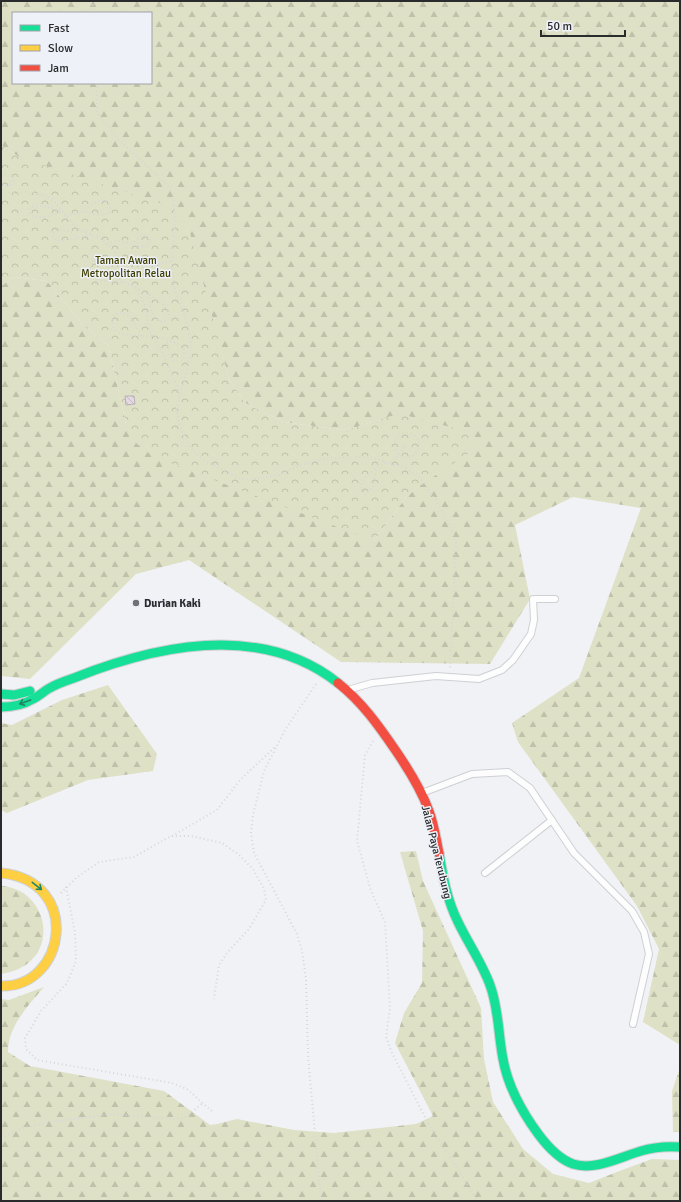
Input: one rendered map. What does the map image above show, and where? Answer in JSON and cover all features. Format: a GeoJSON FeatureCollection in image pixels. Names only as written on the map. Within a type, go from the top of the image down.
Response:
{"type":"FeatureCollection","features":[{"type":"Feature","properties":{"kind":"main road","name":"Jalan Paya Terubung"},"geometry":{"type":"LineString","coordinates":[[46,690],[111,664],[146,655],[206,644],[242,645],[266,649],[294,658],[323,673],[346,690],[381,728],[422,793],[432,821],[444,885],[454,912],[483,968],[493,992],[498,1015],[503,1060],[510,1086],[523,1112],[535,1130],[556,1154],[568,1162],[582,1165],[598,1164],[656,1148],[680,1147]]}},
{"type":"Feature","properties":{"kind":"main road"},"geometry":{"type":"LineString","coordinates":[[1,694],[14,695],[46,690]]}},
{"type":"Feature","properties":{"kind":"main road"},"geometry":{"type":"LineString","coordinates":[[1,707],[22,704],[33,700],[46,690]]}},
{"type":"Feature","properties":{"kind":"main road"},"geometry":{"type":"LineString","coordinates":[[1,873],[13,874],[29,880],[42,890],[51,904],[57,922],[56,940],[50,957],[39,971],[24,981],[1,986]]}},
{"type":"Feature","properties":{"kind":"lane"},"geometry":{"type":"LineString","coordinates":[[346,690],[372,683],[436,676],[479,679],[502,670],[513,660],[531,634],[534,620],[534,599],[555,599]]}},
{"type":"Feature","properties":{"kind":"lane"},"geometry":{"type":"LineString","coordinates":[[422,793],[472,774],[508,772],[530,788],[574,853],[632,911],[644,932],[649,954],[633,1024]]}},
{"type":"Feature","properties":{"kind":"lane"},"geometry":{"type":"LineString","coordinates":[[485,873],[552,820]]}},
{"type":"Feature","properties":{"kind":"path"},"geometry":{"type":"LineString","coordinates":[[90,1],[93,6],[93,12]]}},
{"type":"Feature","properties":{"kind":"path"},"geometry":{"type":"LineString","coordinates":[[97,84],[97,113],[118,139],[164,182],[173,193],[175,220],[172,261],[174,288],[188,325],[191,345],[189,364],[180,393],[177,409],[178,419],[188,444],[195,453],[204,460],[238,478],[247,480],[278,475],[295,467],[326,458],[369,456],[408,469],[417,475],[426,485],[449,523],[456,544],[450,676]]}},
{"type":"Feature","properties":{"kind":"path"},"geometry":{"type":"LineString","coordinates":[[1,176],[5,174],[9,175],[13,177],[13,181],[7,186],[1,186]]}},
{"type":"Feature","properties":{"kind":"path"},"geometry":{"type":"LineString","coordinates":[[1,193],[28,192],[44,194],[54,201],[73,224],[82,231],[107,243],[112,248],[127,272],[146,308],[153,337],[164,356],[180,393]]}},
{"type":"Feature","properties":{"kind":"path"},"geometry":{"type":"LineString","coordinates":[[66,216],[81,212],[107,213],[110,211],[110,207],[105,200],[100,200],[93,203],[81,212]]}},
{"type":"Feature","properties":{"kind":"path"},"geometry":{"type":"LineString","coordinates":[[60,212],[37,218],[30,214],[29,210],[31,207],[36,205],[64,213]]}},
{"type":"Feature","properties":{"kind":"path"},"geometry":{"type":"LineString","coordinates":[[78,238],[69,231],[62,229],[57,229],[52,235],[58,241],[78,238],[93,235]]}},
{"type":"Feature","properties":{"kind":"path"},"geometry":{"type":"LineString","coordinates":[[107,243],[120,241],[140,247],[144,247],[151,241],[149,237],[142,235],[132,244]]}},
{"type":"Feature","properties":{"kind":"path"},"geometry":{"type":"LineString","coordinates":[[123,282],[100,281],[94,279],[90,276],[90,265],[94,261],[105,264],[123,282],[148,294],[161,302],[168,309],[169,314],[168,318],[164,322],[153,316],[148,294]]}},
{"type":"Feature","properties":{"kind":"path"},"geometry":{"type":"LineString","coordinates":[[127,272],[172,261]]}},
{"type":"Feature","properties":{"kind":"path"},"geometry":{"type":"LineString","coordinates":[[142,336],[133,319],[119,312],[115,315],[112,320],[112,325],[122,334],[166,339],[179,344],[184,349],[182,360],[179,362],[175,362],[172,359],[166,339]]}},
{"type":"Feature","properties":{"kind":"path"},"geometry":{"type":"LineString","coordinates":[[409,433],[416,437],[419,444],[417,451],[410,456],[400,453],[396,447],[399,436],[409,433]]}},
{"type":"Feature","properties":{"kind":"path"},"geometry":{"type":"LineString","coordinates":[[391,463],[405,447]]}},
{"type":"Feature","properties":{"kind":"path"},"geometry":{"type":"LineString","coordinates":[[376,470],[373,487],[367,492],[363,491],[361,488],[361,483],[364,478],[387,462]]}},
{"type":"Feature","properties":{"kind":"path"},"geometry":{"type":"LineString","coordinates":[[321,1201],[308,1056],[306,979],[302,951],[297,934],[254,853],[251,833],[253,815],[264,771],[286,730],[323,673]]}},
{"type":"Feature","properties":{"kind":"path"},"geometry":{"type":"LineString","coordinates":[[381,728],[364,755],[357,841],[371,891],[385,922],[390,1009],[386,1037],[392,1053],[429,1125],[478,1201]]}},
{"type":"Feature","properties":{"kind":"path"},"geometry":{"type":"LineString","coordinates":[[51,904],[66,887],[86,870],[99,862],[134,857],[217,810],[240,780],[277,745]]}},
{"type":"Feature","properties":{"kind":"path"},"geometry":{"type":"LineString","coordinates":[[171,836],[191,836],[222,843],[238,854],[253,869],[264,889],[266,900],[260,911],[249,929],[227,953],[219,965],[214,999]]}},
{"type":"Feature","properties":{"kind":"path"},"geometry":{"type":"LineString","coordinates":[[66,887],[75,933],[76,961],[67,983],[41,1011],[25,1038],[26,1049],[37,1060],[172,1083],[187,1089],[214,1113]]}},
{"type":"Feature","properties":{"kind":"path"},"geometry":{"type":"LineString","coordinates":[[1,1138],[23,1128],[50,1122],[111,1114],[171,1119],[184,1118],[203,1102]]}},
{"type":"Feature","properties":{"kind":"green space"},"geometry":{"type":"Polygon","coordinates":[[[1,1],[680,1],[680,1045],[643,1022],[659,949],[637,906],[518,742],[512,723],[579,678],[641,508],[573,497],[515,525],[530,599],[490,664],[341,662],[189,560],[136,574],[30,679],[1,676],[1,286],[14,277],[47,281],[83,325],[108,345],[126,423],[374,541],[406,497],[418,487],[387,417],[357,427],[342,430],[284,422],[245,403],[229,379],[213,321],[19,157],[1,145],[1,1]]]}},
{"type":"Feature","properties":{"kind":"green space","name":"Taman Awam Metropolitan Relau"},"geometry":{"type":"Polygon","coordinates":[[[1,145],[19,157],[172,207],[190,233],[229,379],[245,403],[284,422],[342,430],[401,414],[473,433],[469,453],[418,487],[406,497],[374,541],[154,457],[137,444],[126,423],[108,345],[83,325],[47,281],[14,277],[1,286],[1,145]]]}},
{"type":"Feature","properties":{"kind":"green space"},"geometry":{"type":"Polygon","coordinates":[[[108,685],[157,754],[153,771],[88,780],[7,813],[1,810],[1,723],[12,725],[62,700],[108,685]]]}},
{"type":"Feature","properties":{"kind":"green space"},"geometry":{"type":"Polygon","coordinates":[[[416,851],[423,881],[481,1008],[484,1059],[493,1102],[523,1149],[553,1174],[589,1183],[652,1159],[680,1160],[680,1201],[1,1201],[1,999],[9,1000],[44,987],[15,1025],[9,1043],[8,1052],[30,1066],[164,1091],[210,1125],[237,1119],[294,1130],[334,1133],[416,1124],[433,1116],[395,1043],[404,1013],[422,983],[423,931],[400,852],[416,851]]]}},
{"type":"Feature","properties":{"kind":"green space"},"geometry":{"type":"Polygon","coordinates":[[[1,886],[15,889],[26,896],[35,905],[41,916],[43,929],[42,942],[37,954],[21,968],[1,974],[1,886]]]}},
{"type":"Feature","properties":{"kind":"green space"},"geometry":{"type":"Polygon","coordinates":[[[680,1068],[680,1132],[673,1132],[672,1091],[680,1068]]]}},
{"type":"Feature","properties":{"kind":"building"},"geometry":{"type":"Polygon","coordinates":[[[125,396],[134,396],[135,404],[126,405],[125,396]]]}},
{"type":"Feature","properties":{"kind":"traffic: fast"},"geometry":{"type":"LineString","coordinates":[[1,707],[25,703],[57,684],[106,666],[139,656],[174,649],[208,645],[243,646],[276,652],[308,664],[338,683]]}},
{"type":"Feature","properties":{"kind":"traffic: fast"},"geometry":{"type":"LineString","coordinates":[[1,694],[14,695],[30,691]]}},
{"type":"Feature","properties":{"kind":"traffic: fast"},"geometry":{"type":"LineString","coordinates":[[439,853],[448,897],[454,914],[483,969],[493,994],[497,1012],[501,1050],[508,1079],[521,1108],[542,1139],[563,1159],[581,1166],[599,1165],[651,1149],[680,1147]]}},
{"type":"Feature","properties":{"kind":"traffic: slow"},"geometry":{"type":"LineString","coordinates":[[1,873],[27,880],[45,894],[54,913],[56,933],[51,953],[40,970],[23,982],[1,986]]}},
{"type":"Feature","properties":{"kind":"traffic: jam"},"geometry":{"type":"LineString","coordinates":[[338,683],[347,690],[370,715],[410,773],[429,811],[434,826],[439,853]]}},
{"type":"Feature","properties":{"kind":"place","name":"Durian Kaki"},"geometry":{"type":"Point","coordinates":[136,603]}}]}
